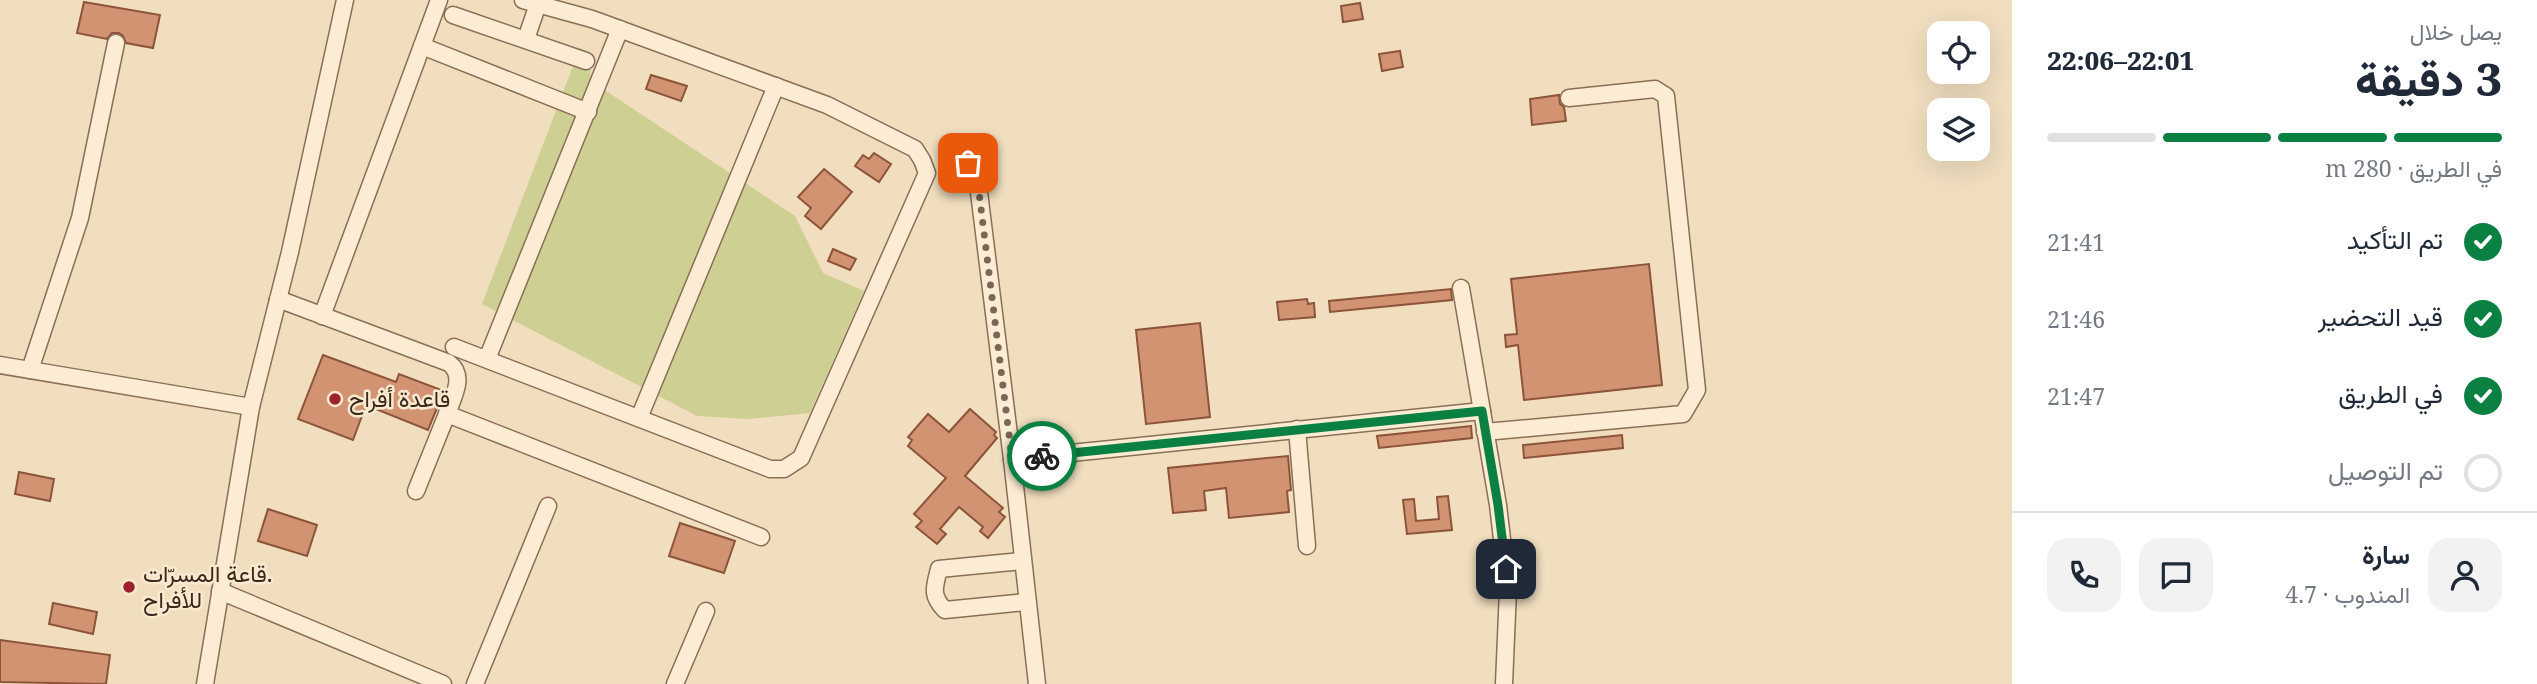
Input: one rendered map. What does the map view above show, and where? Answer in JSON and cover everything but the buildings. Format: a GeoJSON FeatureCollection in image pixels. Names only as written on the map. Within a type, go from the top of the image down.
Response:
{"type":"FeatureCollection","features":[{"type":"Feature","properties":{"kind":"street"},"geometry":{"type":"LineString","coordinates":[[205,684],[251,407],[345,0]]}},
{"type":"Feature","properties":{"kind":"street"},"geometry":{"type":"LineString","coordinates":[[322,316],[439,0]]}},
{"type":"Feature","properties":{"kind":"street"},"geometry":{"type":"LineString","coordinates":[[454,347],[770,469],[784,469],[801,458],[927,173],[915,149],[827,105],[620,29],[530,2],[526,39]]}},
{"type":"Feature","properties":{"kind":"street"},"geometry":{"type":"LineString","coordinates":[[453,15],[586,61]]}},
{"type":"Feature","properties":{"kind":"street"},"geometry":{"type":"LineString","coordinates":[[486,359],[620,29]]}},
{"type":"Feature","properties":{"kind":"street"},"geometry":{"type":"LineString","coordinates":[[30,370],[80,218],[116,43]]}},
{"type":"Feature","properties":{"kind":"street"},"geometry":{"type":"LineString","coordinates":[[422,46],[588,112]]}},
{"type":"Feature","properties":{"kind":"street"},"geometry":{"type":"LineString","coordinates":[[639,418],[776,86]]}},
{"type":"Feature","properties":{"kind":"street"},"geometry":{"type":"LineString","coordinates":[[1485,432],[1683,414],[1697,390],[1666,96],[1654,89],[1569,98]]}},
{"type":"Feature","properties":{"kind":"street"},"geometry":{"type":"LineString","coordinates":[[948,156],[968,163],[977,176],[1037,684]]}},
{"type":"Feature","properties":{"kind":"street"},"geometry":{"type":"LineString","coordinates":[[1461,288],[1498,505],[1508,590],[1503,684]]}},
{"type":"Feature","properties":{"kind":"street"},"geometry":{"type":"LineString","coordinates":[[278,299],[449,363],[456,369],[459,377],[447,414],[416,491]]}},
{"type":"Feature","properties":{"kind":"street"},"geometry":{"type":"LineString","coordinates":[[0,365],[251,407]]}},
{"type":"Feature","properties":{"kind":"street"},"geometry":{"type":"LineString","coordinates":[[1012,459],[1482,411]]}},
{"type":"Feature","properties":{"kind":"street"},"geometry":{"type":"LineString","coordinates":[[447,414],[761,537]]}},
{"type":"Feature","properties":{"kind":"street"},"geometry":{"type":"LineString","coordinates":[[1297,429],[1307,546]]}},
{"type":"Feature","properties":{"kind":"street"},"geometry":{"type":"LineString","coordinates":[[475,684],[548,506]]}},
{"type":"Feature","properties":{"kind":"street"},"geometry":{"type":"LineString","coordinates":[[1022,561],[939,569],[934,586],[936,601],[945,610],[1026,602]]}},
{"type":"Feature","properties":{"kind":"street"},"geometry":{"type":"LineString","coordinates":[[220,591],[443,684]]}},
{"type":"Feature","properties":{"kind":"street"},"geometry":{"type":"LineString","coordinates":[[675,684],[706,611]]}},
{"type":"Feature","properties":{"kind":"green space"},"geometry":{"type":"Polygon","coordinates":[[[580,48],[589,52],[591,81],[795,216],[823,273],[864,291],[810,413],[749,419],[697,416],[482,304],[580,48]]]}},
{"type":"Feature","properties":{"kind":"way so far"},"geometry":{"type":"LineString","coordinates":[[968,163],[977,176],[1012,459],[1042,456]]}},
{"type":"Feature","properties":{"kind":"place","name":"قاعدة أفراح"},"geometry":{"type":"Point","coordinates":[335,399]}},
{"type":"Feature","properties":{"kind":"place","name":"قاعة المسرّات. للأفراح"},"geometry":{"type":"Point","coordinates":[129,587]}},
{"type":"Feature","properties":{"kind":"route"},"geometry":{"type":"LineString","coordinates":[[1042,456],[1482,411],[1506,569]]}}]}
